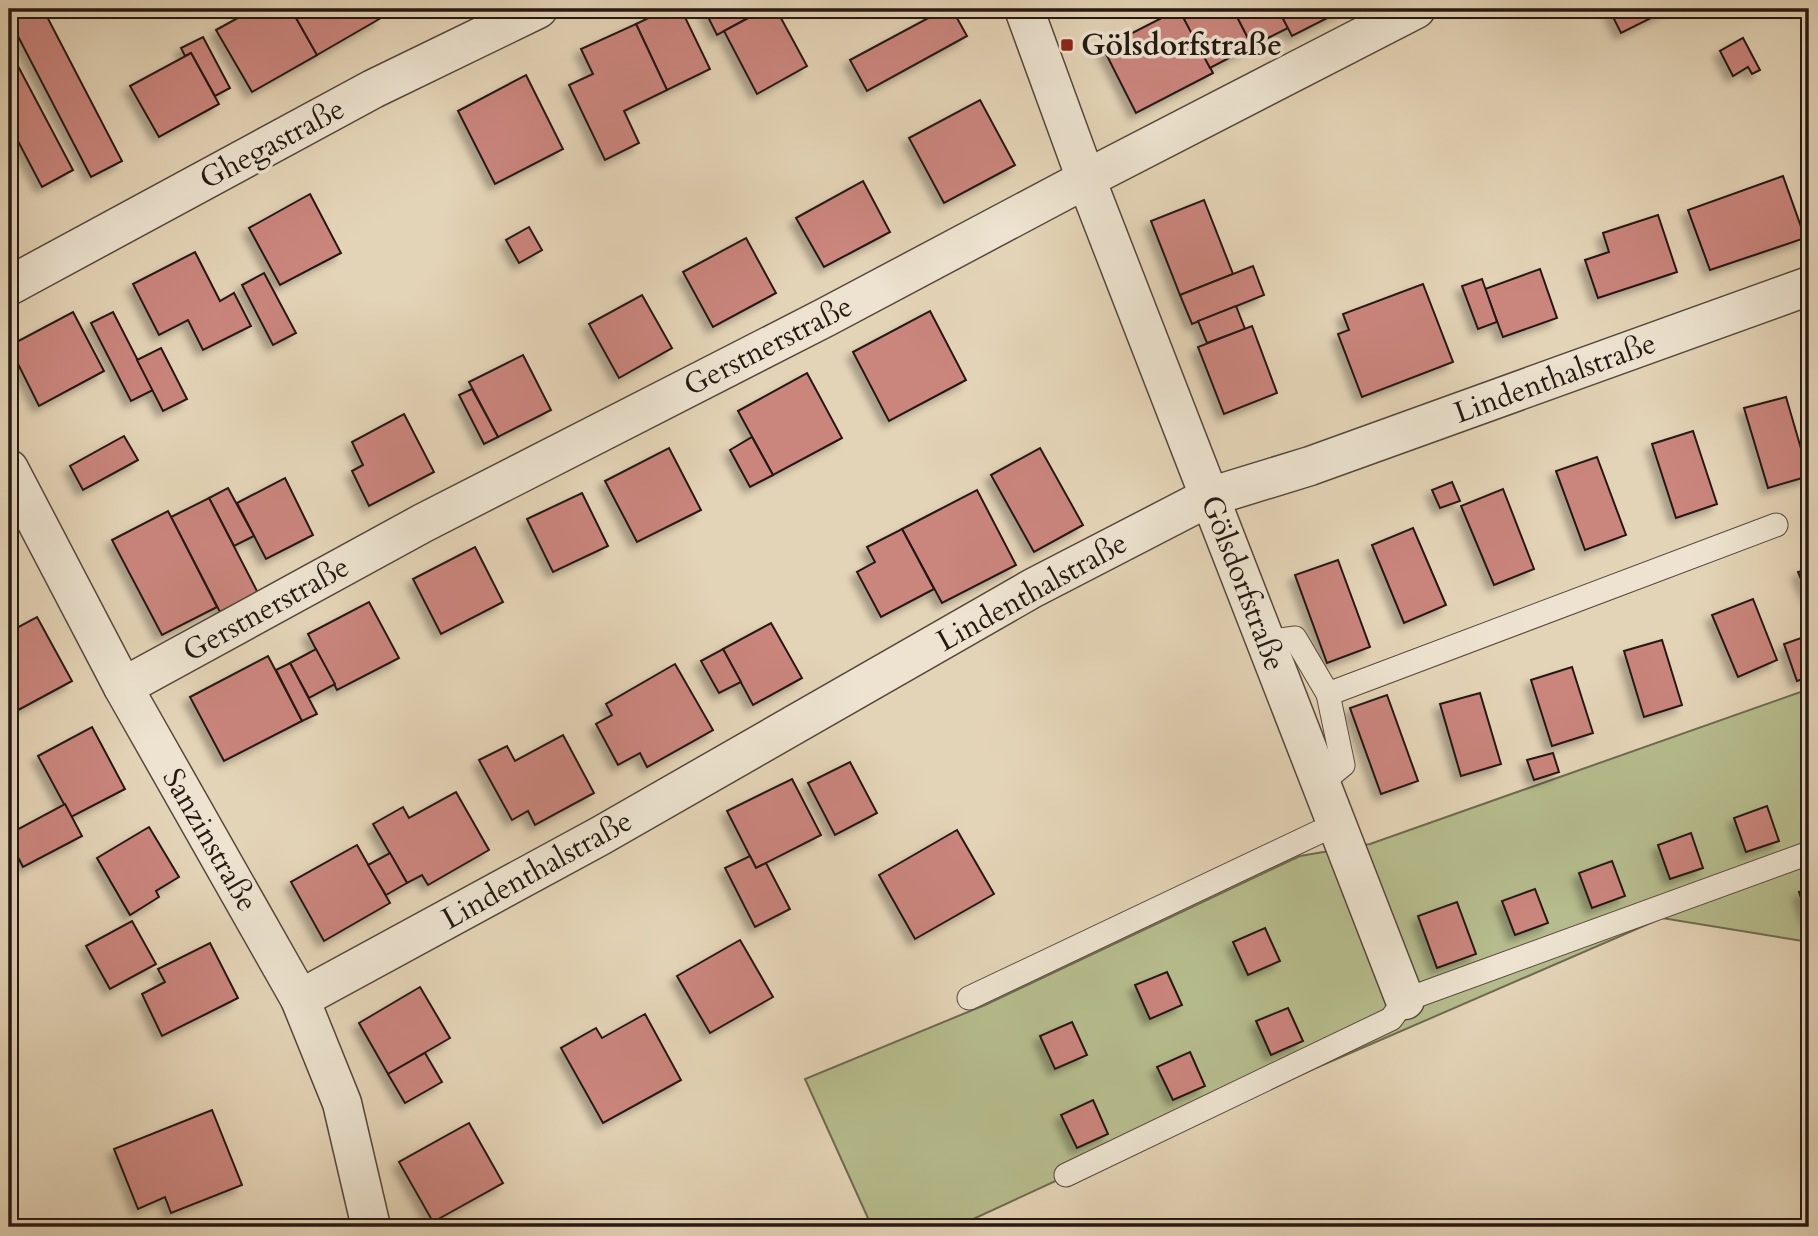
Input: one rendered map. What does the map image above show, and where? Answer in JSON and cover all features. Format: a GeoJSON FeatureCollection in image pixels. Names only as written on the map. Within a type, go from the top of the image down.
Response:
{"type":"FeatureCollection","features":[{"type":"Feature","properties":{"kind":"street","name":"Ghegastraße"},"geometry":{"type":"LineString","coordinates":[[9,286],[373,89],[538,9]]}},
{"type":"Feature","properties":{"kind":"street","name":"Gölsdorfstraße"},"geometry":{"type":"LineString","coordinates":[[1024,9],[1086,179],[1405,1000]]}},
{"type":"Feature","properties":{"kind":"street","name":"Gerstnerstraße"},"geometry":{"type":"LineString","coordinates":[[123,687],[423,523],[814,323],[1416,9]]}},
{"type":"Feature","properties":{"kind":"street","name":"Lindenthalstraße"},"geometry":{"type":"LineString","coordinates":[[300,999],[600,836],[1033,588],[1209,497],[1310,466],[1809,286]]}},
{"type":"Feature","properties":{"kind":"street","name":"Sanzinstraße"},"geometry":{"type":"LineString","coordinates":[[9,469],[123,687],[300,999],[342,1103],[372,1227]]}},
{"type":"Feature","properties":{"kind":"lane"},"geometry":{"type":"LineString","coordinates":[[1328,694],[1776,525]]}},
{"type":"Feature","properties":{"kind":"lane"},"geometry":{"type":"LineString","coordinates":[[1265,642],[1296,638],[1328,694],[1343,765],[1320,785]]}},
{"type":"Feature","properties":{"kind":"lane"},"geometry":{"type":"LineString","coordinates":[[969,998],[1336,824]]}},
{"type":"Feature","properties":{"kind":"lane"},"geometry":{"type":"LineString","coordinates":[[1066,1175],[1391,1019],[1405,1000],[1809,853]]}},
{"type":"Feature","properties":{"kind":"green space"},"geometry":{"type":"Polygon","coordinates":[[[1809,689],[1809,942],[1662,918],[1062,1178],[956,1227],[872,1227],[805,1079],[985,1005],[1300,856],[1370,844],[1809,689]]]}},
{"type":"Feature","properties":{"kind":"building"},"geometry":{"type":"Polygon","coordinates":[[[9,9],[43,9],[122,161],[91,177],[9,19],[9,9]]]}},
{"type":"Feature","properties":{"kind":"building"},"geometry":{"type":"Polygon","coordinates":[[[254,9],[291,9],[317,55],[252,92],[216,30],[254,9]]]}},
{"type":"Feature","properties":{"kind":"building"},"geometry":{"type":"Polygon","coordinates":[[[291,9],[375,9],[381,18],[317,55],[291,9]]]}},
{"type":"Feature","properties":{"kind":"building"},"geometry":{"type":"Polygon","coordinates":[[[667,9],[681,9],[710,69],[667,90],[636,24],[667,9]]]}},
{"type":"Feature","properties":{"kind":"building"},"geometry":{"type":"Polygon","coordinates":[[[704,9],[746,9],[750,17],[717,35],[704,9]]]}},
{"type":"Feature","properties":{"kind":"building"},"geometry":{"type":"Polygon","coordinates":[[[765,9],[776,9],[807,66],[757,94],[724,31],[765,9]]]}},
{"type":"Feature","properties":{"kind":"building"},"geometry":{"type":"Polygon","coordinates":[[[945,9],[952,9],[967,36],[867,91],[850,60],[945,9]]]}},
{"type":"Feature","properties":{"kind":"building"},"geometry":{"type":"Polygon","coordinates":[[[1179,9],[1213,73],[1136,113],[1103,48],[1179,9]]]}},
{"type":"Feature","properties":{"kind":"building"},"geometry":{"type":"Polygon","coordinates":[[[1203,9],[1233,9],[1252,46],[1210,68],[1184,19],[1203,9]]]}},
{"type":"Feature","properties":{"kind":"building"},"geometry":{"type":"Polygon","coordinates":[[[1233,9],[1278,9],[1288,28],[1252,46],[1233,9]]]}},
{"type":"Feature","properties":{"kind":"building"},"geometry":{"type":"Polygon","coordinates":[[[1278,9],[1345,9],[1292,36],[1278,9]]]}},
{"type":"Feature","properties":{"kind":"building"},"geometry":{"type":"Polygon","coordinates":[[[1609,9],[1644,9],[1649,19],[1621,33],[1609,9]]]}},
{"type":"Feature","properties":{"kind":"building"},"geometry":{"type":"Polygon","coordinates":[[[1644,9],[1669,9],[1649,19],[1644,9]]]}},
{"type":"Feature","properties":{"kind":"building"},"geometry":{"type":"Polygon","coordinates":[[[636,24],[667,90],[624,111],[639,143],[605,160],[569,85],[593,74],[581,49],[636,24]]]}},
{"type":"Feature","properties":{"kind":"building"},"geometry":{"type":"Polygon","coordinates":[[[203,37],[230,88],[215,96],[191,53],[185,56],[181,48],[203,37]]]}},
{"type":"Feature","properties":{"kind":"building"},"geometry":{"type":"Polygon","coordinates":[[[1743,38],[1760,70],[1752,74],[1748,67],[1733,76],[1720,51],[1743,38]]]}},
{"type":"Feature","properties":{"kind":"building"},"geometry":{"type":"Polygon","coordinates":[[[9,49],[73,170],[42,187],[9,124],[9,49]]]}},
{"type":"Feature","properties":{"kind":"building"},"geometry":{"type":"Polygon","coordinates":[[[191,53],[219,104],[159,137],[130,86],[191,53]]]}},
{"type":"Feature","properties":{"kind":"building"},"geometry":{"type":"Polygon","coordinates":[[[526,75],[563,149],[495,184],[458,111],[526,75]]]}},
{"type":"Feature","properties":{"kind":"building"},"geometry":{"type":"Polygon","coordinates":[[[980,100],[1015,165],[944,203],[909,138],[980,100]]]}},
{"type":"Feature","properties":{"kind":"building"},"geometry":{"type":"Polygon","coordinates":[[[1783,176],[1805,238],[1710,270],[1688,210],[1783,176]]]}},
{"type":"Feature","properties":{"kind":"building"},"geometry":{"type":"Polygon","coordinates":[[[863,181],[890,232],[824,267],[796,218],[863,181]]]}},
{"type":"Feature","properties":{"kind":"building"},"geometry":{"type":"Polygon","coordinates":[[[310,194],[341,253],[280,285],[249,228],[310,194]]]}},
{"type":"Feature","properties":{"kind":"building"},"geometry":{"type":"Polygon","coordinates":[[[1204,200],[1233,274],[1180,295],[1151,221],[1204,200]]]}},
{"type":"Feature","properties":{"kind":"building"},"geometry":{"type":"Polygon","coordinates":[[[1658,215],[1677,272],[1598,298],[1585,260],[1609,252],[1603,233],[1658,215]]]}},
{"type":"Feature","properties":{"kind":"building"},"geometry":{"type":"Polygon","coordinates":[[[529,227],[542,250],[519,263],[506,240],[529,227]]]}},
{"type":"Feature","properties":{"kind":"building"},"geometry":{"type":"Polygon","coordinates":[[[746,238],[776,293],[713,327],[683,272],[746,238]]]}},
{"type":"Feature","properties":{"kind":"building"},"geometry":{"type":"Polygon","coordinates":[[[195,252],[220,301],[234,293],[251,326],[203,350],[188,320],[159,335],[133,284],[195,252]]]}},
{"type":"Feature","properties":{"kind":"building"},"geometry":{"type":"Polygon","coordinates":[[[1253,266],[1264,295],[1192,324],[1180,295],[1253,266]]]}},
{"type":"Feature","properties":{"kind":"building"},"geometry":{"type":"Polygon","coordinates":[[[1540,269],[1557,318],[1503,337],[1485,289],[1540,269]]]}},
{"type":"Feature","properties":{"kind":"building"},"geometry":{"type":"Polygon","coordinates":[[[264,273],[296,333],[273,345],[242,285],[264,273]]]}},
{"type":"Feature","properties":{"kind":"building"},"geometry":{"type":"Polygon","coordinates":[[[1482,279],[1497,322],[1478,329],[1462,286],[1482,279]]]}},
{"type":"Feature","properties":{"kind":"building"},"geometry":{"type":"Polygon","coordinates":[[[1423,284],[1453,362],[1362,397],[1338,334],[1349,330],[1343,314],[1423,284]]]}},
{"type":"Feature","properties":{"kind":"building"},"geometry":{"type":"Polygon","coordinates":[[[642,295],[672,348],[619,378],[589,324],[642,295]]]}},
{"type":"Feature","properties":{"kind":"building"},"geometry":{"type":"Polygon","coordinates":[[[1236,306],[1245,329],[1207,343],[1198,321],[1236,306]]]}},
{"type":"Feature","properties":{"kind":"building"},"geometry":{"type":"Polygon","coordinates":[[[930,311],[966,380],[889,421],[853,352],[930,311]]]}},
{"type":"Feature","properties":{"kind":"building"},"geometry":{"type":"Polygon","coordinates":[[[73,312],[104,371],[39,406],[9,346],[73,312]]]}},
{"type":"Feature","properties":{"kind":"building"},"geometry":{"type":"Polygon","coordinates":[[[113,312],[153,390],[131,401],[91,323],[113,312]]]}},
{"type":"Feature","properties":{"kind":"building"},"geometry":{"type":"Polygon","coordinates":[[[1252,326],[1277,393],[1224,414],[1198,347],[1252,326]]]}},
{"type":"Feature","properties":{"kind":"building"},"geometry":{"type":"Polygon","coordinates":[[[161,348],[187,399],[163,411],[137,360],[161,348]]]}},
{"type":"Feature","properties":{"kind":"building"},"geometry":{"type":"Polygon","coordinates":[[[523,355],[551,410],[498,437],[469,382],[523,355]]]}},
{"type":"Feature","properties":{"kind":"building"},"geometry":{"type":"Polygon","coordinates":[[[807,373],[842,438],[773,475],[738,411],[807,373]]]}},
{"type":"Feature","properties":{"kind":"building"},"geometry":{"type":"Polygon","coordinates":[[[472,389],[498,437],[484,444],[459,395],[472,389]]]}},
{"type":"Feature","properties":{"kind":"building"},"geometry":{"type":"Polygon","coordinates":[[[1786,397],[1809,476],[1768,488],[1744,408],[1786,397]]]}},
{"type":"Feature","properties":{"kind":"building"},"geometry":{"type":"Polygon","coordinates":[[[404,414],[434,472],[369,506],[352,471],[363,465],[352,442],[404,414]]]}},
{"type":"Feature","properties":{"kind":"building"},"geometry":{"type":"Polygon","coordinates":[[[1693,431],[1717,504],[1676,518],[1652,444],[1693,431]]]}},
{"type":"Feature","properties":{"kind":"building"},"geometry":{"type":"Polygon","coordinates":[[[124,436],[138,460],[83,490],[70,466],[124,436]]]}},
{"type":"Feature","properties":{"kind":"building"},"geometry":{"type":"Polygon","coordinates":[[[752,437],[773,475],[750,487],[730,450],[752,437]]]}},
{"type":"Feature","properties":{"kind":"building"},"geometry":{"type":"Polygon","coordinates":[[[669,448],[701,510],[637,542],[605,481],[669,448]]]}},
{"type":"Feature","properties":{"kind":"building"},"geometry":{"type":"Polygon","coordinates":[[[1040,448],[1083,525],[1034,552],[991,475],[1040,448]]]}},
{"type":"Feature","properties":{"kind":"building"},"geometry":{"type":"Polygon","coordinates":[[[1597,457],[1626,535],[1585,550],[1556,471],[1597,457]]]}},
{"type":"Feature","properties":{"kind":"building"},"geometry":{"type":"Polygon","coordinates":[[[285,478],[313,535],[266,559],[237,503],[285,478]]]}},
{"type":"Feature","properties":{"kind":"building"},"geometry":{"type":"Polygon","coordinates":[[[1452,482],[1460,501],[1440,508],[1432,490],[1452,482]]]}},
{"type":"Feature","properties":{"kind":"building"},"geometry":{"type":"Polygon","coordinates":[[[228,488],[254,536],[234,546],[209,498],[228,488]]]}},
{"type":"Feature","properties":{"kind":"building"},"geometry":{"type":"Polygon","coordinates":[[[1503,489],[1534,569],[1494,585],[1461,506],[1503,489]]]}},
{"type":"Feature","properties":{"kind":"building"},"geometry":{"type":"Polygon","coordinates":[[[977,490],[1016,565],[942,603],[902,529],[977,490]]]}},
{"type":"Feature","properties":{"kind":"building"},"geometry":{"type":"Polygon","coordinates":[[[582,493],[608,546],[553,572],[527,519],[582,493]]]}},
{"type":"Feature","properties":{"kind":"building"},"geometry":{"type":"Polygon","coordinates":[[[209,498],[258,593],[220,612],[171,517],[209,498]]]}},
{"type":"Feature","properties":{"kind":"building"},"geometry":{"type":"Polygon","coordinates":[[[168,511],[217,607],[162,635],[112,540],[168,511]]]}},
{"type":"Feature","properties":{"kind":"building"},"geometry":{"type":"Polygon","coordinates":[[[1413,528],[1446,605],[1404,623],[1372,545],[1413,528]]]}},
{"type":"Feature","properties":{"kind":"building"},"geometry":{"type":"Polygon","coordinates":[[[902,529],[934,589],[881,617],[857,572],[875,562],[867,547],[902,529]]]}},
{"type":"Feature","properties":{"kind":"building"},"geometry":{"type":"Polygon","coordinates":[[[475,547],[503,602],[441,634],[413,579],[475,547]]]}},
{"type":"Feature","properties":{"kind":"building"},"geometry":{"type":"Polygon","coordinates":[[[1338,560],[1370,647],[1327,663],[1295,575],[1338,560]]]}},
{"type":"Feature","properties":{"kind":"building"},"geometry":{"type":"Polygon","coordinates":[[[1809,568],[1809,598],[1798,572],[1809,568]]]}},
{"type":"Feature","properties":{"kind":"building"},"geometry":{"type":"Polygon","coordinates":[[[1753,599],[1777,660],[1738,677],[1712,615],[1753,599]]]}},
{"type":"Feature","properties":{"kind":"building"},"geometry":{"type":"Polygon","coordinates":[[[369,602],[399,658],[337,690],[308,634],[369,602]]]}},
{"type":"Feature","properties":{"kind":"building"},"geometry":{"type":"Polygon","coordinates":[[[37,617],[72,681],[9,715],[9,632],[37,617]]]}},
{"type":"Feature","properties":{"kind":"building"},"geometry":{"type":"Polygon","coordinates":[[[771,623],[802,678],[753,705],[723,649],[771,623]]]}},
{"type":"Feature","properties":{"kind":"building"},"geometry":{"type":"Polygon","coordinates":[[[1801,638],[1809,661],[1809,677],[1797,681],[1784,644],[1801,638]]]}},
{"type":"Feature","properties":{"kind":"building"},"geometry":{"type":"Polygon","coordinates":[[[1662,640],[1682,705],[1644,717],[1624,651],[1662,640]]]}},
{"type":"Feature","properties":{"kind":"building"},"geometry":{"type":"Polygon","coordinates":[[[316,649],[335,684],[309,698],[290,663],[316,649]]]}},
{"type":"Feature","properties":{"kind":"building"},"geometry":{"type":"Polygon","coordinates":[[[723,649],[741,682],[719,693],[701,661],[723,649]]]}},
{"type":"Feature","properties":{"kind":"building"},"geometry":{"type":"Polygon","coordinates":[[[268,656],[302,721],[224,761],[190,697],[268,656]]]}},
{"type":"Feature","properties":{"kind":"building"},"geometry":{"type":"Polygon","coordinates":[[[290,663],[317,714],[302,721],[276,670],[290,663]]]}},
{"type":"Feature","properties":{"kind":"building"},"geometry":{"type":"Polygon","coordinates":[[[675,664],[713,730],[647,767],[640,753],[618,765],[596,724],[612,715],[606,704],[675,664]]]}},
{"type":"Feature","properties":{"kind":"building"},"geometry":{"type":"Polygon","coordinates":[[[1572,667],[1593,733],[1552,746],[1531,680],[1572,667]]]}},
{"type":"Feature","properties":{"kind":"building"},"geometry":{"type":"Polygon","coordinates":[[[1480,693],[1501,764],[1461,776],[1440,704],[1480,693]]]}},
{"type":"Feature","properties":{"kind":"building"},"geometry":{"type":"Polygon","coordinates":[[[1387,695],[1418,781],[1381,794],[1350,708],[1387,695]]]}},
{"type":"Feature","properties":{"kind":"building"},"geometry":{"type":"Polygon","coordinates":[[[92,727],[125,789],[71,817],[38,756],[92,727]]]}},
{"type":"Feature","properties":{"kind":"building"},"geometry":{"type":"Polygon","coordinates":[[[563,735],[594,793],[535,825],[528,811],[512,820],[479,760],[507,746],[515,761],[563,735]]]}},
{"type":"Feature","properties":{"kind":"building"},"geometry":{"type":"Polygon","coordinates":[[[1553,753],[1559,772],[1534,780],[1527,760],[1553,753]]]}},
{"type":"Feature","properties":{"kind":"building"},"geometry":{"type":"Polygon","coordinates":[[[850,762],[877,813],[835,835],[808,783],[850,762]]]}},
{"type":"Feature","properties":{"kind":"building"},"geometry":{"type":"Polygon","coordinates":[[[792,779],[821,835],[756,868],[727,811],[792,779]]]}},
{"type":"Feature","properties":{"kind":"building"},"geometry":{"type":"Polygon","coordinates":[[[456,792],[489,850],[428,885],[422,875],[407,883],[373,824],[403,807],[409,818],[456,792]]]}},
{"type":"Feature","properties":{"kind":"building"},"geometry":{"type":"Polygon","coordinates":[[[65,804],[82,836],[23,867],[9,840],[9,834],[65,804]]]}},
{"type":"Feature","properties":{"kind":"building"},"geometry":{"type":"Polygon","coordinates":[[[1767,806],[1779,841],[1746,852],[1734,818],[1767,806]]]}},
{"type":"Feature","properties":{"kind":"building"},"geometry":{"type":"Polygon","coordinates":[[[149,827],[179,877],[156,891],[159,897],[130,915],[97,858],[149,827]]]}},
{"type":"Feature","properties":{"kind":"building"},"geometry":{"type":"Polygon","coordinates":[[[957,830],[994,894],[915,939],[879,875],[957,830]]]}},
{"type":"Feature","properties":{"kind":"building"},"geometry":{"type":"Polygon","coordinates":[[[1691,833],[1703,868],[1670,879],[1658,845],[1691,833]]]}},
{"type":"Feature","properties":{"kind":"building"},"geometry":{"type":"Polygon","coordinates":[[[357,845],[390,903],[324,941],[291,882],[357,845]]]}},
{"type":"Feature","properties":{"kind":"building"},"geometry":{"type":"Polygon","coordinates":[[[390,853],[407,883],[386,895],[368,865],[390,853]]]}},
{"type":"Feature","properties":{"kind":"building"},"geometry":{"type":"Polygon","coordinates":[[[750,856],[756,868],[766,863],[790,909],[755,927],[725,868],[750,856]]]}},
{"type":"Feature","properties":{"kind":"building"},"geometry":{"type":"Polygon","coordinates":[[[1612,861],[1625,896],[1592,908],[1579,873],[1612,861]]]}},
{"type":"Feature","properties":{"kind":"building"},"geometry":{"type":"Polygon","coordinates":[[[1535,889],[1548,923],[1515,935],[1502,901],[1535,889]]]}},
{"type":"Feature","properties":{"kind":"building"},"geometry":{"type":"Polygon","coordinates":[[[1809,889],[1809,922],[1799,892],[1809,889]]]}},
{"type":"Feature","properties":{"kind":"building"},"geometry":{"type":"Polygon","coordinates":[[[1457,902],[1476,954],[1437,968],[1418,916],[1457,902]]]}},
{"type":"Feature","properties":{"kind":"building"},"geometry":{"type":"Polygon","coordinates":[[[132,921],[156,964],[110,989],[86,946],[132,921]]]}},
{"type":"Feature","properties":{"kind":"building"},"geometry":{"type":"Polygon","coordinates":[[[1265,928],[1280,961],[1248,975],[1233,942],[1265,928]]]}},
{"type":"Feature","properties":{"kind":"building"},"geometry":{"type":"Polygon","coordinates":[[[740,940],[773,997],[710,1033],[677,976],[740,940]]]}},
{"type":"Feature","properties":{"kind":"building"},"geometry":{"type":"Polygon","coordinates":[[[210,943],[238,998],[162,1036],[142,994],[165,982],[158,969],[210,943]]]}},
{"type":"Feature","properties":{"kind":"building"},"geometry":{"type":"Polygon","coordinates":[[[1167,972],[1182,1005],[1150,1019],[1135,985],[1167,972]]]}},
{"type":"Feature","properties":{"kind":"building"},"geometry":{"type":"Polygon","coordinates":[[[420,987],[450,1038],[388,1074],[359,1023],[420,987]]]}},
{"type":"Feature","properties":{"kind":"building"},"geometry":{"type":"Polygon","coordinates":[[[1288,1008],[1303,1041],[1271,1055],[1256,1021],[1288,1008]]]}},
{"type":"Feature","properties":{"kind":"building"},"geometry":{"type":"Polygon","coordinates":[[[645,1014],[681,1080],[603,1123],[561,1048],[596,1028],[602,1038],[645,1014]]]}},
{"type":"Feature","properties":{"kind":"building"},"geometry":{"type":"Polygon","coordinates":[[[1072,1022],[1087,1055],[1055,1069],[1040,1036],[1072,1022]]]}},
{"type":"Feature","properties":{"kind":"building"},"geometry":{"type":"Polygon","coordinates":[[[1190,1052],[1205,1086],[1173,1100],[1157,1067],[1190,1052]]]}},
{"type":"Feature","properties":{"kind":"building"},"geometry":{"type":"Polygon","coordinates":[[[425,1053],[442,1082],[405,1103],[388,1074],[425,1053]]]}},
{"type":"Feature","properties":{"kind":"building"},"geometry":{"type":"Polygon","coordinates":[[[1093,1100],[1108,1134],[1077,1148],[1061,1115],[1093,1100]]]}},
{"type":"Feature","properties":{"kind":"building"},"geometry":{"type":"Polygon","coordinates":[[[212,1110],[242,1185],[171,1213],[165,1197],[138,1209],[114,1149],[212,1110]]]}},
{"type":"Feature","properties":{"kind":"building"},"geometry":{"type":"Polygon","coordinates":[[[469,1123],[503,1183],[433,1222],[399,1162],[469,1123]]]}},
{"type":"Feature","properties":{"kind":"place","name":"Gölsdorfstraße"},"geometry":{"type":"Point","coordinates":[1067,45]}}]}
